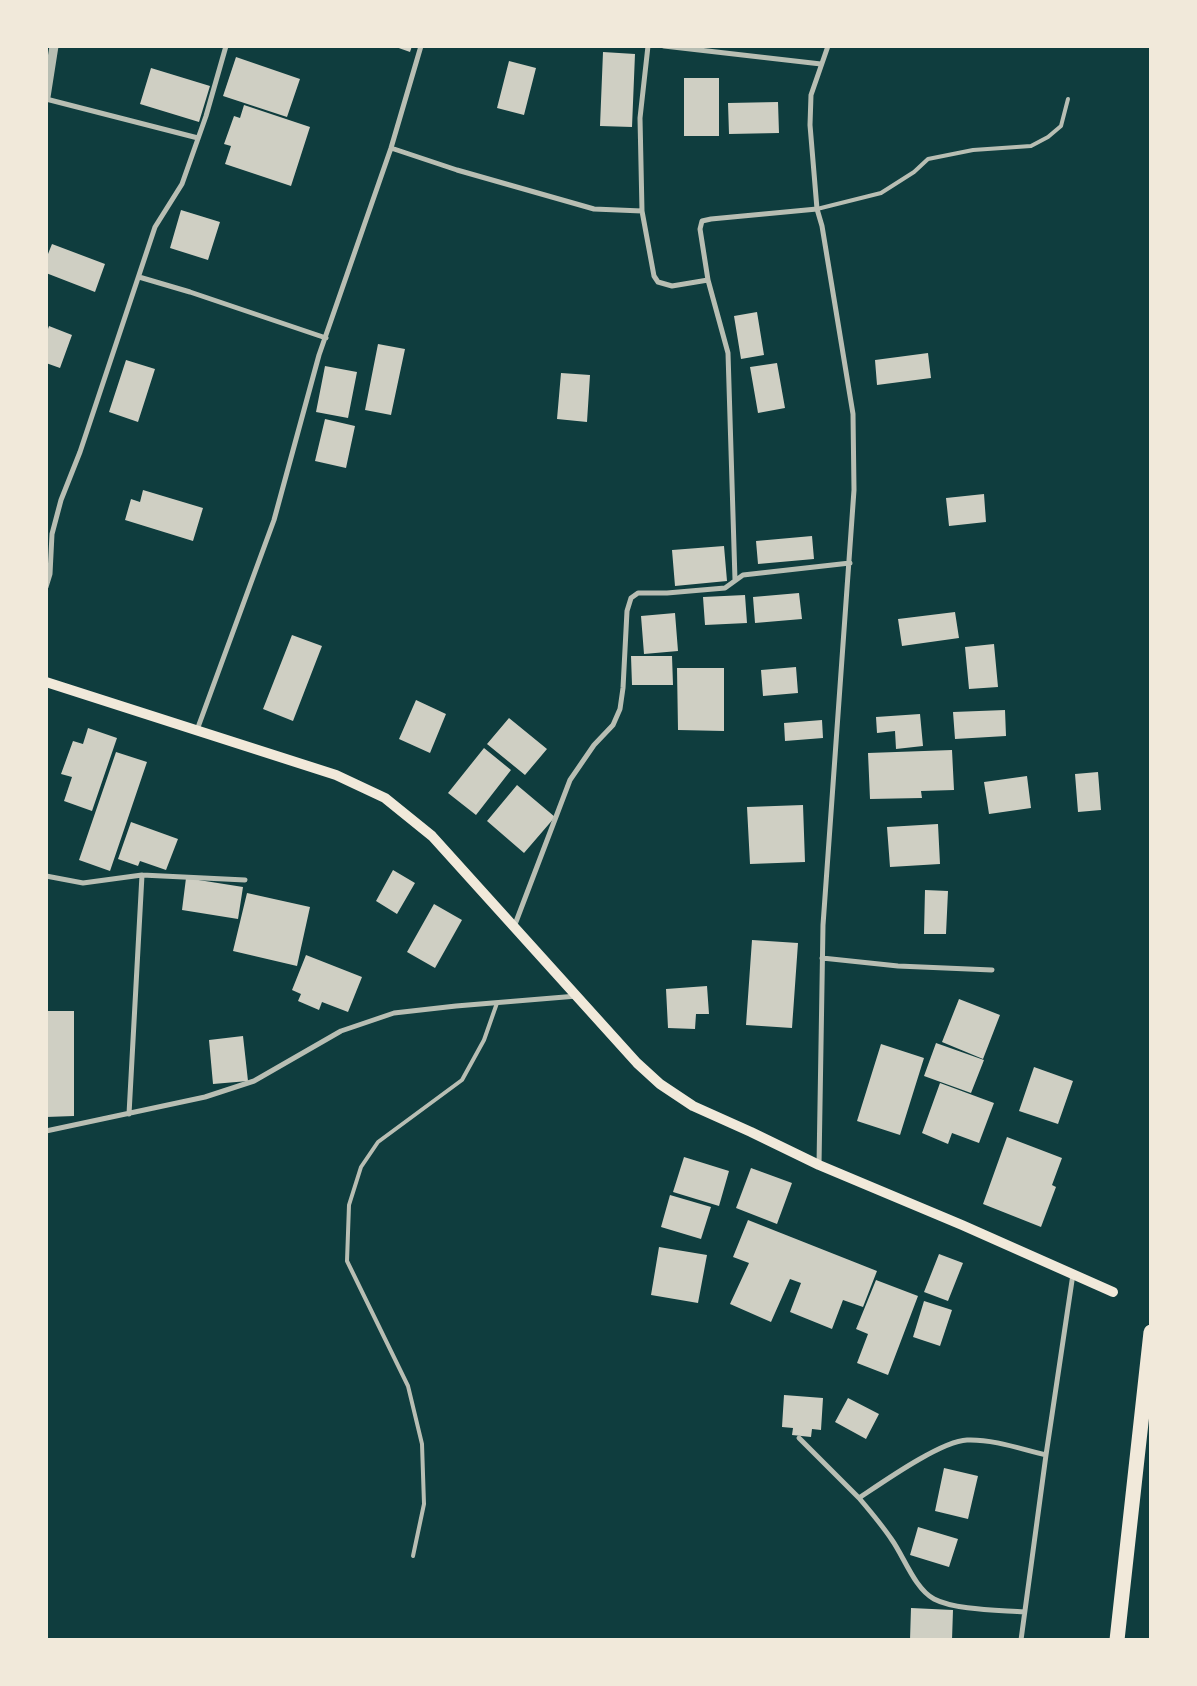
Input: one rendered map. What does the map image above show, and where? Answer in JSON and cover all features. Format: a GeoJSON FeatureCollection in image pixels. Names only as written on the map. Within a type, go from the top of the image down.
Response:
{"type":"FeatureCollection","features":[{"type":"Feature","properties":{"kind":"highway"},"geometry":{"type":"LineString","coordinates":[[1117,1640],[1151,1332]]}},
{"type":"Feature","properties":{"kind":"main road"},"geometry":{"type":"LineString","coordinates":[[46,682],[336,775],[385,798],[432,836],[637,1063],[660,1084],[693,1106],[819,1166],[962,1225],[1113,1292]]}},
{"type":"Feature","properties":{"kind":"street"},"geometry":{"type":"LineString","coordinates":[[54,46],[46,98],[198,138]]}},
{"type":"Feature","properties":{"kind":"street"},"geometry":{"type":"LineString","coordinates":[[46,587],[50,574],[52,534],[61,500],[80,452],[155,227],[182,184],[206,116],[226,46]]}},
{"type":"Feature","properties":{"kind":"street"},"geometry":{"type":"LineString","coordinates":[[197,730],[274,520],[308,391],[391,148],[421,46]]}},
{"type":"Feature","properties":{"kind":"street"},"geometry":{"type":"LineString","coordinates":[[648,46],[640,118],[642,211],[654,276],[658,282],[672,286],[708,280]]}},
{"type":"Feature","properties":{"kind":"street"},"geometry":{"type":"LineString","coordinates":[[664,46],[821,64]]}},
{"type":"Feature","properties":{"kind":"street"},"geometry":{"type":"LineString","coordinates":[[819,1166],[823,925],[854,490],[853,414],[822,226],[817,209],[810,125],[811,95],[828,46]]}},
{"type":"Feature","properties":{"kind":"street"},"geometry":{"type":"LineString","coordinates":[[391,148],[457,170],[594,210],[642,211]]}},
{"type":"Feature","properties":{"kind":"street"},"geometry":{"type":"LineString","coordinates":[[735,580],[728,353],[708,280],[700,229],[702,221],[711,219],[817,209]]}},
{"type":"Feature","properties":{"kind":"street"},"geometry":{"type":"LineString","coordinates":[[139,277],[190,292],[326,338]]}},
{"type":"Feature","properties":{"kind":"street"},"geometry":{"type":"LineString","coordinates":[[514,927],[570,780],[594,746],[613,725],[620,709],[627,611],[630,598],[638,593],[667,593],[725,588],[743,575],[760,572],[850,563]]}},
{"type":"Feature","properties":{"kind":"street"},"geometry":{"type":"LineString","coordinates":[[130,1114],[142,875]]}},
{"type":"Feature","properties":{"kind":"street"},"geometry":{"type":"LineString","coordinates":[[46,876],[83,883],[142,875],[245,880]]}},
{"type":"Feature","properties":{"kind":"street"},"geometry":{"type":"LineString","coordinates":[[822,958],[898,966],[992,970]]}},
{"type":"Feature","properties":{"kind":"street"},"geometry":{"type":"LineString","coordinates":[[46,1132],[205,1097],[254,1081],[341,1030],[394,1013],[577,996]]}},
{"type":"Feature","properties":{"kind":"street"},"geometry":{"type":"LineString","coordinates":[[1021,1640],[1073,1274]]}},
{"type":"Feature","properties":{"kind":"street"},"geometry":{"type":"LineString","coordinates":[[799,1438],[859,1498],[892,1539],[921,1587],[930,1597],[965,1607],[1024,1612]]}},
{"type":"Feature","properties":{"kind":"street"},"geometry":{"type":"LineString","coordinates":[[859,1498],[914,1463],[954,1442],[980,1440],[1046,1455]]}},
{"type":"Feature","properties":{"kind":"lane"},"geometry":{"type":"LineString","coordinates":[[817,209],[880,193],[914,172],[928,159],[973,150],[1031,146],[1048,137],[1061,126],[1068,99]]}},
{"type":"Feature","properties":{"kind":"lane"},"geometry":{"type":"LineString","coordinates":[[413,1556],[424,1504],[422,1444],[408,1386],[347,1262],[349,1205],[361,1167],[378,1142],[462,1080],[484,1040],[497,1003]]}},
{"type":"Feature","properties":{"kind":"building"},"geometry":{"type":"Polygon","coordinates":[[[393,46],[412,46],[410,52],[393,46]]]}},
{"type":"Feature","properties":{"kind":"building"},"geometry":{"type":"Polygon","coordinates":[[[603,52],[635,54],[632,127],[600,126],[603,52]]]}},
{"type":"Feature","properties":{"kind":"building"},"geometry":{"type":"Polygon","coordinates":[[[236,57],[300,79],[287,117],[223,96],[236,57]]]}},
{"type":"Feature","properties":{"kind":"building"},"geometry":{"type":"Polygon","coordinates":[[[509,61],[536,68],[524,115],[497,108],[509,61]]]}},
{"type":"Feature","properties":{"kind":"building"},"geometry":{"type":"Polygon","coordinates":[[[151,68],[210,86],[199,122],[140,104],[151,68]]]}},
{"type":"Feature","properties":{"kind":"building"},"geometry":{"type":"Polygon","coordinates":[[[684,78],[719,78],[719,136],[684,136],[684,78]]]}},
{"type":"Feature","properties":{"kind":"building"},"geometry":{"type":"Polygon","coordinates":[[[778,102],[779,133],[729,134],[728,103],[778,102]]]}},
{"type":"Feature","properties":{"kind":"building"},"geometry":{"type":"Polygon","coordinates":[[[244,105],[310,127],[291,186],[225,164],[231,146],[224,144],[234,116],[240,118],[244,105]]]}},
{"type":"Feature","properties":{"kind":"building"},"geometry":{"type":"Polygon","coordinates":[[[181,210],[220,222],[208,260],[170,248],[181,210]]]}},
{"type":"Feature","properties":{"kind":"building"},"geometry":{"type":"Polygon","coordinates":[[[52,244],[105,264],[95,292],[46,273],[46,259],[52,244]]]}},
{"type":"Feature","properties":{"kind":"building"},"geometry":{"type":"Polygon","coordinates":[[[757,312],[764,355],[741,359],[734,316],[757,312]]]}},
{"type":"Feature","properties":{"kind":"building"},"geometry":{"type":"Polygon","coordinates":[[[49,326],[72,335],[60,368],[46,363],[46,335],[49,326]]]}},
{"type":"Feature","properties":{"kind":"building"},"geometry":{"type":"Polygon","coordinates":[[[378,344],[405,349],[391,415],[365,410],[378,344]]]}},
{"type":"Feature","properties":{"kind":"building"},"geometry":{"type":"Polygon","coordinates":[[[928,353],[931,378],[877,385],[875,360],[928,353]]]}},
{"type":"Feature","properties":{"kind":"building"},"geometry":{"type":"Polygon","coordinates":[[[126,360],[155,369],[138,422],[109,412],[126,360]]]}},
{"type":"Feature","properties":{"kind":"building"},"geometry":{"type":"Polygon","coordinates":[[[777,363],[785,408],[758,413],[750,367],[777,363]]]}},
{"type":"Feature","properties":{"kind":"building"},"geometry":{"type":"Polygon","coordinates":[[[325,366],[357,372],[348,418],[316,412],[325,366]]]}},
{"type":"Feature","properties":{"kind":"building"},"geometry":{"type":"Polygon","coordinates":[[[561,373],[590,375],[587,422],[557,419],[561,373]]]}},
{"type":"Feature","properties":{"kind":"building"},"geometry":{"type":"Polygon","coordinates":[[[325,419],[355,426],[346,468],[315,461],[325,419]]]}},
{"type":"Feature","properties":{"kind":"building"},"geometry":{"type":"Polygon","coordinates":[[[143,490],[203,508],[193,541],[125,520],[131,499],[140,502],[143,490]]]}},
{"type":"Feature","properties":{"kind":"building"},"geometry":{"type":"Polygon","coordinates":[[[984,494],[986,522],[949,526],[946,498],[984,494]]]}},
{"type":"Feature","properties":{"kind":"building"},"geometry":{"type":"Polygon","coordinates":[[[812,536],[814,559],[758,564],[756,541],[812,536]]]}},
{"type":"Feature","properties":{"kind":"building"},"geometry":{"type":"Polygon","coordinates":[[[724,546],[727,581],[675,586],[672,550],[724,546]]]}},
{"type":"Feature","properties":{"kind":"building"},"geometry":{"type":"Polygon","coordinates":[[[799,593],[802,619],[755,623],[753,597],[799,593]]]}},
{"type":"Feature","properties":{"kind":"building"},"geometry":{"type":"Polygon","coordinates":[[[745,595],[747,623],[705,625],[703,597],[745,595]]]}},
{"type":"Feature","properties":{"kind":"building"},"geometry":{"type":"Polygon","coordinates":[[[955,612],[959,638],[902,646],[898,619],[955,612]]]}},
{"type":"Feature","properties":{"kind":"building"},"geometry":{"type":"Polygon","coordinates":[[[675,613],[678,651],[644,654],[641,616],[675,613]]]}},
{"type":"Feature","properties":{"kind":"building"},"geometry":{"type":"Polygon","coordinates":[[[292,635],[322,646],[293,721],[263,709],[292,635]]]}},
{"type":"Feature","properties":{"kind":"building"},"geometry":{"type":"Polygon","coordinates":[[[994,644],[998,687],[969,689],[965,647],[994,644]]]}},
{"type":"Feature","properties":{"kind":"building"},"geometry":{"type":"Polygon","coordinates":[[[631,656],[672,656],[673,685],[632,685],[631,656]]]}},
{"type":"Feature","properties":{"kind":"building"},"geometry":{"type":"Polygon","coordinates":[[[796,667],[798,693],[763,696],[761,670],[796,667]]]}},
{"type":"Feature","properties":{"kind":"building"},"geometry":{"type":"Polygon","coordinates":[[[677,668],[724,668],[724,731],[678,730],[677,668]]]}},
{"type":"Feature","properties":{"kind":"building"},"geometry":{"type":"Polygon","coordinates":[[[416,700],[446,714],[430,753],[399,739],[416,700]]]}},
{"type":"Feature","properties":{"kind":"building"},"geometry":{"type":"Polygon","coordinates":[[[1005,710],[1006,736],[955,739],[953,712],[1005,710]]]}},
{"type":"Feature","properties":{"kind":"building"},"geometry":{"type":"Polygon","coordinates":[[[920,714],[923,746],[896,749],[895,731],[877,733],[876,717],[920,714]]]}},
{"type":"Feature","properties":{"kind":"building"},"geometry":{"type":"Polygon","coordinates":[[[509,718],[547,749],[525,775],[487,744],[509,718]]]}},
{"type":"Feature","properties":{"kind":"building"},"geometry":{"type":"Polygon","coordinates":[[[822,720],[823,738],[785,741],[784,723],[822,720]]]}},
{"type":"Feature","properties":{"kind":"building"},"geometry":{"type":"Polygon","coordinates":[[[88,728],[117,738],[92,811],[64,801],[72,777],[61,774],[73,741],[83,744],[88,728]]]}},
{"type":"Feature","properties":{"kind":"building"},"geometry":{"type":"Polygon","coordinates":[[[484,748],[511,770],[476,815],[448,793],[484,748]]]}},
{"type":"Feature","properties":{"kind":"building"},"geometry":{"type":"Polygon","coordinates":[[[952,750],[954,790],[921,791],[922,798],[870,799],[868,753],[952,750]]]}},
{"type":"Feature","properties":{"kind":"building"},"geometry":{"type":"Polygon","coordinates":[[[116,752],[147,762],[110,871],[79,860],[116,752]]]}},
{"type":"Feature","properties":{"kind":"building"},"geometry":{"type":"Polygon","coordinates":[[[1098,772],[1101,810],[1078,812],[1075,774],[1098,772]]]}},
{"type":"Feature","properties":{"kind":"building"},"geometry":{"type":"Polygon","coordinates":[[[1027,776],[1031,808],[989,814],[984,782],[1027,776]]]}},
{"type":"Feature","properties":{"kind":"building"},"geometry":{"type":"Polygon","coordinates":[[[517,785],[555,817],[524,853],[487,821],[517,785]]]}},
{"type":"Feature","properties":{"kind":"building"},"geometry":{"type":"Polygon","coordinates":[[[803,805],[805,862],[750,864],[747,807],[803,805]]]}},
{"type":"Feature","properties":{"kind":"building"},"geometry":{"type":"Polygon","coordinates":[[[131,822],[178,839],[166,870],[140,861],[138,866],[118,859],[131,822]]]}},
{"type":"Feature","properties":{"kind":"building"},"geometry":{"type":"Polygon","coordinates":[[[938,824],[940,864],[890,867],[887,827],[938,824]]]}},
{"type":"Feature","properties":{"kind":"building"},"geometry":{"type":"Polygon","coordinates":[[[393,870],[415,883],[397,914],[376,901],[393,870]]]}},
{"type":"Feature","properties":{"kind":"building"},"geometry":{"type":"Polygon","coordinates":[[[186,878],[243,887],[238,919],[182,910],[186,878]]]}},
{"type":"Feature","properties":{"kind":"building"},"geometry":{"type":"Polygon","coordinates":[[[925,890],[948,891],[946,934],[924,934],[925,890]]]}},
{"type":"Feature","properties":{"kind":"building"},"geometry":{"type":"Polygon","coordinates":[[[247,893],[310,907],[297,966],[233,951],[247,893]]]}},
{"type":"Feature","properties":{"kind":"building"},"geometry":{"type":"Polygon","coordinates":[[[434,904],[462,920],[435,968],[407,952],[434,904]]]}},
{"type":"Feature","properties":{"kind":"building"},"geometry":{"type":"Polygon","coordinates":[[[752,940],[798,943],[792,1028],[746,1025],[752,940]]]}},
{"type":"Feature","properties":{"kind":"building"},"geometry":{"type":"Polygon","coordinates":[[[306,955],[362,977],[348,1012],[322,1002],[319,1010],[298,1001],[301,994],[292,990],[306,955]]]}},
{"type":"Feature","properties":{"kind":"building"},"geometry":{"type":"Polygon","coordinates":[[[707,986],[709,1014],[696,1014],[695,1029],[668,1028],[666,989],[707,986]]]}},
{"type":"Feature","properties":{"kind":"building"},"geometry":{"type":"Polygon","coordinates":[[[959,999],[1000,1015],[983,1059],[942,1042],[959,999]]]}},
{"type":"Feature","properties":{"kind":"building"},"geometry":{"type":"Polygon","coordinates":[[[46,1011],[74,1011],[74,1116],[46,1117],[46,1011]]]}},
{"type":"Feature","properties":{"kind":"building"},"geometry":{"type":"Polygon","coordinates":[[[243,1036],[248,1081],[213,1084],[209,1040],[243,1036]]]}},
{"type":"Feature","properties":{"kind":"building"},"geometry":{"type":"Polygon","coordinates":[[[936,1043],[984,1060],[971,1093],[924,1076],[936,1043]]]}},
{"type":"Feature","properties":{"kind":"building"},"geometry":{"type":"Polygon","coordinates":[[[881,1044],[924,1058],[900,1135],[857,1121],[881,1044]]]}},
{"type":"Feature","properties":{"kind":"building"},"geometry":{"type":"Polygon","coordinates":[[[1034,1067],[1073,1081],[1058,1124],[1019,1111],[1034,1067]]]}},
{"type":"Feature","properties":{"kind":"building"},"geometry":{"type":"Polygon","coordinates":[[[940,1083],[994,1103],[979,1143],[952,1133],[948,1144],[922,1133],[940,1083]]]}},
{"type":"Feature","properties":{"kind":"building"},"geometry":{"type":"Polygon","coordinates":[[[1007,1137],[1062,1158],[1052,1185],[1056,1187],[1041,1227],[983,1204],[1007,1137]]]}},
{"type":"Feature","properties":{"kind":"building"},"geometry":{"type":"Polygon","coordinates":[[[684,1157],[729,1171],[719,1206],[673,1192],[684,1157]]]}},
{"type":"Feature","properties":{"kind":"building"},"geometry":{"type":"Polygon","coordinates":[[[751,1168],[792,1183],[777,1224],[736,1208],[751,1168]]]}},
{"type":"Feature","properties":{"kind":"building"},"geometry":{"type":"Polygon","coordinates":[[[670,1195],[711,1207],[701,1239],[661,1227],[670,1195]]]}},
{"type":"Feature","properties":{"kind":"building"},"geometry":{"type":"Polygon","coordinates":[[[748,1220],[877,1271],[863,1307],[843,1300],[832,1329],[790,1312],[801,1283],[790,1279],[771,1322],[730,1304],[749,1263],[733,1257],[748,1220]]]}},
{"type":"Feature","properties":{"kind":"building"},"geometry":{"type":"Polygon","coordinates":[[[659,1247],[707,1255],[698,1303],[651,1295],[659,1247]]]}},
{"type":"Feature","properties":{"kind":"building"},"geometry":{"type":"Polygon","coordinates":[[[939,1254],[963,1263],[948,1301],[924,1292],[939,1254]]]}},
{"type":"Feature","properties":{"kind":"building"},"geometry":{"type":"Polygon","coordinates":[[[876,1280],[918,1296],[888,1375],[857,1363],[868,1334],[856,1329],[876,1280]]]}},
{"type":"Feature","properties":{"kind":"building"},"geometry":{"type":"Polygon","coordinates":[[[924,1301],[952,1310],[940,1346],[913,1337],[924,1301]]]}},
{"type":"Feature","properties":{"kind":"building"},"geometry":{"type":"Polygon","coordinates":[[[784,1395],[823,1398],[821,1430],[812,1429],[811,1437],[792,1435],[793,1428],[782,1427],[784,1395]]]}},
{"type":"Feature","properties":{"kind":"building"},"geometry":{"type":"Polygon","coordinates":[[[848,1398],[879,1414],[866,1439],[835,1422],[848,1398]]]}},
{"type":"Feature","properties":{"kind":"building"},"geometry":{"type":"Polygon","coordinates":[[[944,1468],[978,1476],[968,1519],[935,1511],[944,1468]]]}},
{"type":"Feature","properties":{"kind":"building"},"geometry":{"type":"Polygon","coordinates":[[[918,1527],[958,1539],[949,1567],[910,1555],[918,1527]]]}},
{"type":"Feature","properties":{"kind":"building"},"geometry":{"type":"Polygon","coordinates":[[[911,1608],[953,1610],[952,1640],[910,1640],[911,1608]]]}}]}
